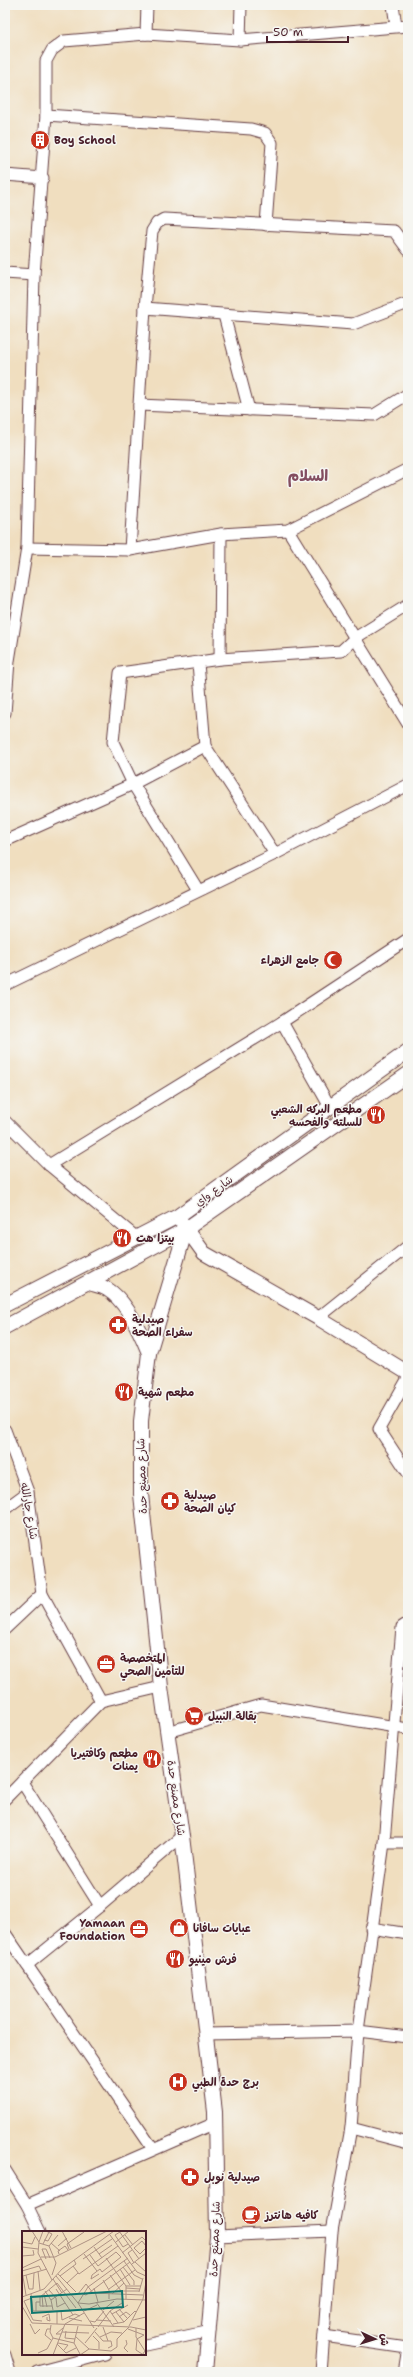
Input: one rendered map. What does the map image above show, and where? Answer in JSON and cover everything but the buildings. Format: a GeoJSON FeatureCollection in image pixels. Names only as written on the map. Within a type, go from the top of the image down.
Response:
{"type":"FeatureCollection","features":[{"type":"Feature","properties":{"kind":"street"},"geometry":{"type":"LineString","coordinates":[[146,34],[147,5]]}},
{"type":"Feature","properties":{"kind":"street"},"geometry":{"type":"LineString","coordinates":[[240,40],[241,5]]}},
{"type":"Feature","properties":{"kind":"street"},"geometry":{"type":"LineString","coordinates":[[393,5],[396,26]]}},
{"type":"Feature","properties":{"kind":"street"},"geometry":{"type":"LineString","coordinates":[[5,713],[7,661],[27,548],[34,275],[43,178],[46,115],[46,61],[57,45],[64,40],[146,34],[240,40],[408,26]]}},
{"type":"Feature","properties":{"kind":"street"},"geometry":{"type":"LineString","coordinates":[[46,115],[251,129],[265,133],[272,143],[266,225]]}},
{"type":"Feature","properties":{"kind":"street"},"geometry":{"type":"LineString","coordinates":[[5,175],[43,178]]}},
{"type":"Feature","properties":{"kind":"street"},"geometry":{"type":"LineString","coordinates":[[130,550],[145,308],[152,231],[157,223],[164,219],[394,231],[408,250]]}},
{"type":"Feature","properties":{"kind":"street"},"geometry":{"type":"LineString","coordinates":[[5,273],[34,275]]}},
{"type":"Feature","properties":{"kind":"street"},"geometry":{"type":"LineString","coordinates":[[145,308],[353,324],[408,303]]}},
{"type":"Feature","properties":{"kind":"street"},"geometry":{"type":"LineString","coordinates":[[224,315],[250,410]]}},
{"type":"Feature","properties":{"kind":"street"},"geometry":{"type":"LineString","coordinates":[[139,405],[374,415],[408,394]]}},
{"type":"Feature","properties":{"kind":"street"},"geometry":{"type":"LineString","coordinates":[[27,548],[130,550],[221,534],[288,530],[408,469]]}},
{"type":"Feature","properties":{"kind":"street"},"geometry":{"type":"LineString","coordinates":[[288,530],[408,724]]}},
{"type":"Feature","properties":{"kind":"street"},"geometry":{"type":"LineString","coordinates":[[220,659],[221,534]]}},
{"type":"Feature","properties":{"kind":"street"},"geometry":{"type":"LineString","coordinates":[[198,890],[133,784],[113,742],[120,673],[220,659],[341,651],[356,638],[408,605]]}},
{"type":"Feature","properties":{"kind":"street"},"geometry":{"type":"LineString","coordinates":[[198,663],[205,746],[275,854]]}},
{"type":"Feature","properties":{"kind":"street"},"geometry":{"type":"LineString","coordinates":[[5,841],[133,784],[205,746]]}},
{"type":"Feature","properties":{"kind":"street"},"geometry":{"type":"LineString","coordinates":[[5,985],[198,890],[275,854],[408,785]]}},
{"type":"Feature","properties":{"kind":"street"},"geometry":{"type":"LineString","coordinates":[[49,1165],[282,1022],[408,939]]}},
{"type":"Feature","properties":{"kind":"street"},"geometry":{"type":"LineString","coordinates":[[282,1022],[330,1107]]}},
{"type":"Feature","properties":{"kind":"street","name":"شارع واي"},"geometry":{"type":"LineString","coordinates":[[5,1305],[178,1216],[408,1051]]}},
{"type":"Feature","properties":{"kind":"street","name":"شارع واي"},"geometry":{"type":"LineString","coordinates":[[5,1327],[89,1283],[186,1229],[408,1074]]}},
{"type":"Feature","properties":{"kind":"street"},"geometry":{"type":"LineString","coordinates":[[5,1121],[49,1165],[137,1238]]}},
{"type":"Feature","properties":{"kind":"street"},"geometry":{"type":"LineString","coordinates":[[178,1216],[204,1253],[318,1318],[408,1373]]}},
{"type":"Feature","properties":{"kind":"street","name":"شارع مصنع حدة"},"geometry":{"type":"LineString","coordinates":[[186,1229],[149,1353],[141,1421],[141,1494],[161,1687],[182,1836],[206,2034],[215,2123],[217,2236],[210,2331],[205,2372]]}},
{"type":"Feature","properties":{"kind":"street"},"geometry":{"type":"LineString","coordinates":[[318,1318],[408,1247]]}},
{"type":"Feature","properties":{"kind":"street"},"geometry":{"type":"LineString","coordinates":[[89,1283],[107,1289],[125,1307],[139,1328],[149,1353]]}},
{"type":"Feature","properties":{"kind":"street"},"geometry":{"type":"LineString","coordinates":[[408,1378],[378,1429],[408,1473]]}},
{"type":"Feature","properties":{"kind":"street","name":"شارع جارالله"},"geometry":{"type":"LineString","coordinates":[[5,1430],[28,1492],[42,1594],[101,1701]]}},
{"type":"Feature","properties":{"kind":"street"},"geometry":{"type":"LineString","coordinates":[[5,1509],[28,1492]]}},
{"type":"Feature","properties":{"kind":"street"},"geometry":{"type":"LineString","coordinates":[[5,1629],[42,1594]]}},
{"type":"Feature","properties":{"kind":"street"},"geometry":{"type":"LineString","coordinates":[[321,2372],[332,2231],[351,2128],[358,2031],[384,1842],[402,1627],[408,1623]]}},
{"type":"Feature","properties":{"kind":"street"},"geometry":{"type":"LineString","coordinates":[[5,1799],[101,1701],[161,1687]]}},
{"type":"Feature","properties":{"kind":"street"},"geometry":{"type":"LineString","coordinates":[[167,1732],[261,1705],[408,1729]]}},
{"type":"Feature","properties":{"kind":"street"},"geometry":{"type":"LineString","coordinates":[[22,1782],[100,1906]]}},
{"type":"Feature","properties":{"kind":"street"},"geometry":{"type":"LineString","coordinates":[[27,1966],[182,1836]]}},
{"type":"Feature","properties":{"kind":"street"},"geometry":{"type":"LineString","coordinates":[[384,1842],[408,1843]]}},
{"type":"Feature","properties":{"kind":"street"},"geometry":{"type":"LineString","coordinates":[[371,1928],[408,1934]]}},
{"type":"Feature","properties":{"kind":"street"},"geometry":{"type":"LineString","coordinates":[[5,1933],[153,2149]]}},
{"type":"Feature","properties":{"kind":"street"},"geometry":{"type":"LineString","coordinates":[[206,2034],[358,2031],[408,2037]]}},
{"type":"Feature","properties":{"kind":"street"},"geometry":{"type":"LineString","coordinates":[[27,2205],[215,2123]]}},
{"type":"Feature","properties":{"kind":"street"},"geometry":{"type":"LineString","coordinates":[[351,2128],[408,2143]]}},
{"type":"Feature","properties":{"kind":"street"},"geometry":{"type":"LineString","coordinates":[[5,2170],[27,2205],[40,2231]]}},
{"type":"Feature","properties":{"kind":"street"},"geometry":{"type":"LineString","coordinates":[[217,2236],[332,2231]]}},
{"type":"Feature","properties":{"kind":"street"},"geometry":{"type":"LineString","coordinates":[[146,2345],[210,2331]]}},
{"type":"Feature","properties":{"kind":"street"},"geometry":{"type":"LineString","coordinates":[[324,2336],[407,2348],[404,2372]]}},
{"type":"Feature","properties":{"kind":"street"},"geometry":{"type":"LineString","coordinates":[[5,2354],[10,2372]]}},
{"type":"Feature","properties":{"kind":"street"},"geometry":{"type":"LineString","coordinates":[[37,2372],[99,2355]]}},
{"type":"Feature","properties":{"kind":"place","name":"Boy School"},"geometry":{"type":"Point","coordinates":[40,140]}},
{"type":"Feature","properties":{"kind":"place","name":"جامع الزهراء"},"geometry":{"type":"Point","coordinates":[333,960]}},
{"type":"Feature","properties":{"kind":"place","name":"مطعم البركه الشعبي للسلته والفحسه"},"geometry":{"type":"Point","coordinates":[376,1115]}},
{"type":"Feature","properties":{"kind":"place","name":"بيتزا هت"},"geometry":{"type":"Point","coordinates":[122,1238]}},
{"type":"Feature","properties":{"kind":"place","name":"صيدلية سفراء الصحة"},"geometry":{"type":"Point","coordinates":[118,1325]}},
{"type":"Feature","properties":{"kind":"place","name":"مطعم شهية"},"geometry":{"type":"Point","coordinates":[124,1392]}},
{"type":"Feature","properties":{"kind":"place","name":"صيدلية كيان الصحة"},"geometry":{"type":"Point","coordinates":[170,1501]}},
{"type":"Feature","properties":{"kind":"place","name":"المتخصصة للتأمين الصحي"},"geometry":{"type":"Point","coordinates":[106,1664]}},
{"type":"Feature","properties":{"kind":"place","name":"بقالة النبيل"},"geometry":{"type":"Point","coordinates":[194,1716]}},
{"type":"Feature","properties":{"kind":"place","name":"مطعم وكافتيريا يمنات"},"geometry":{"type":"Point","coordinates":[152,1759]}},
{"type":"Feature","properties":{"kind":"place","name":"عبايات سافانا"},"geometry":{"type":"Point","coordinates":[179,1928]}},
{"type":"Feature","properties":{"kind":"place","name":"Yamaan Foundation"},"geometry":{"type":"Point","coordinates":[139,1929]}},
{"type":"Feature","properties":{"kind":"place","name":"فرش مينيو"},"geometry":{"type":"Point","coordinates":[175,1959]}},
{"type":"Feature","properties":{"kind":"place","name":"برج حدة الطبي"},"geometry":{"type":"Point","coordinates":[178,2082]}},
{"type":"Feature","properties":{"kind":"place","name":"صيدلية نوبل"},"geometry":{"type":"Point","coordinates":[190,2177]}},
{"type":"Feature","properties":{"kind":"place","name":"كافيه هانترز"},"geometry":{"type":"Point","coordinates":[251,2215]}},
{"type":"Feature","properties":{"kind":"district","name":"السلام"},"geometry":{"type":"Point","coordinates":[308,476]}}]}
